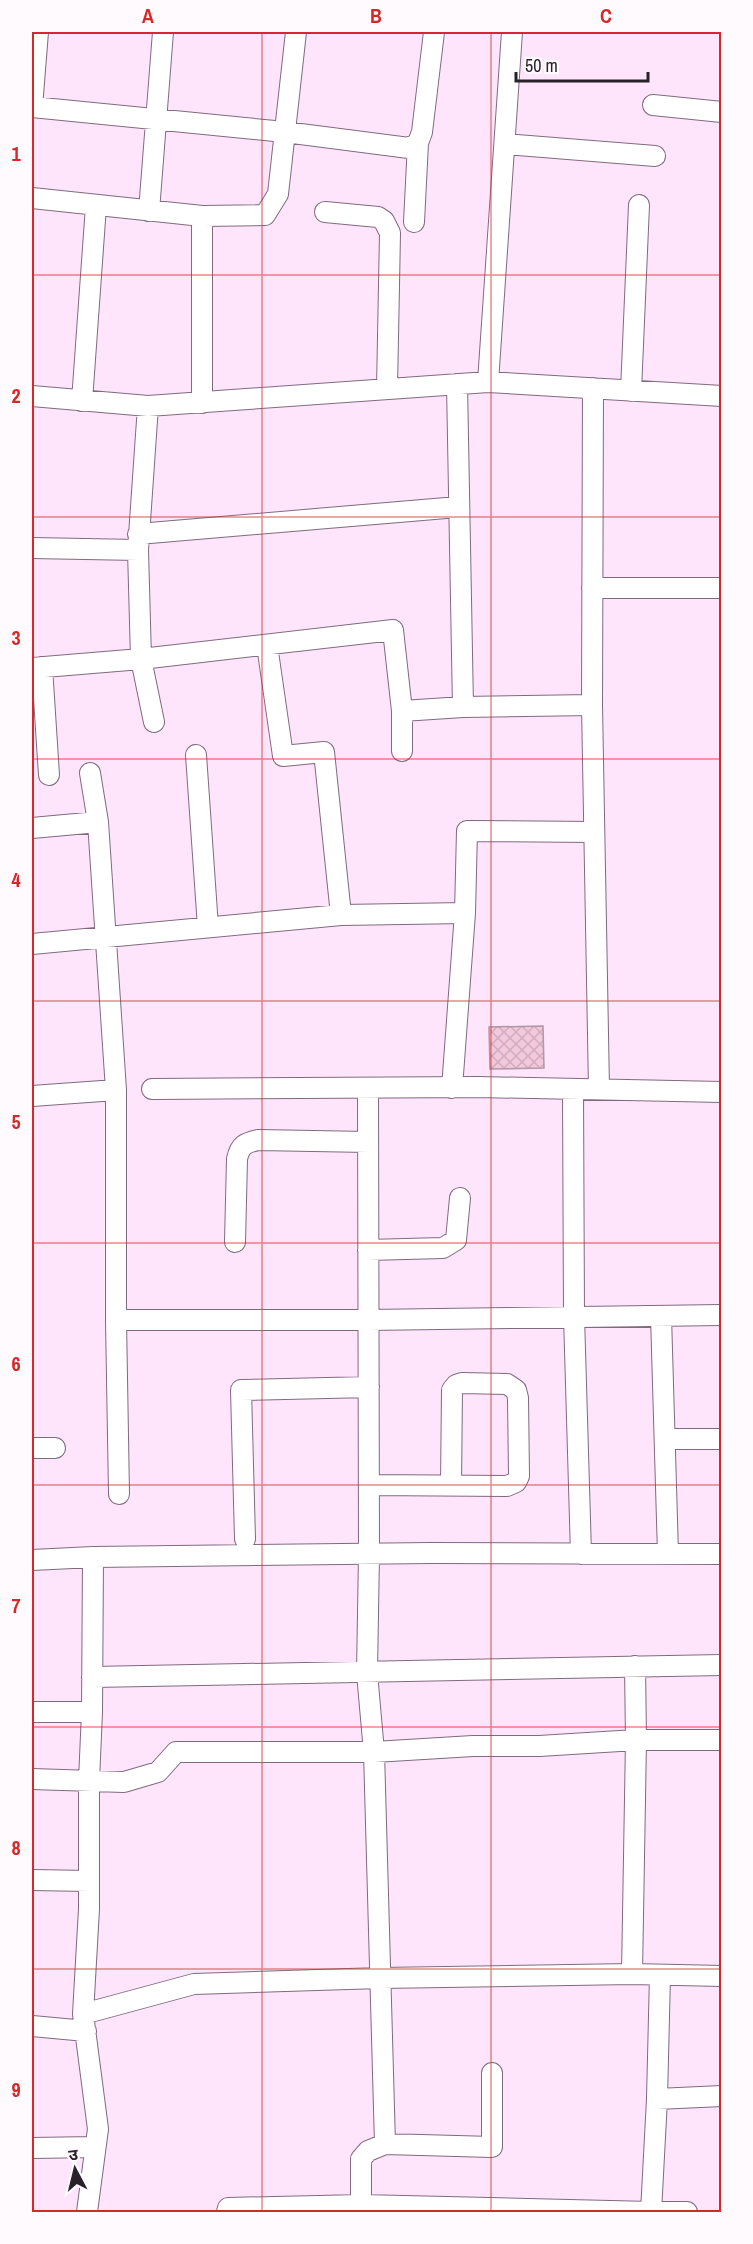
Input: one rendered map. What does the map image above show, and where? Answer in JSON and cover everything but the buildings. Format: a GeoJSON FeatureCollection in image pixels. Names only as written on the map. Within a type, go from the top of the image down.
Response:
{"type":"FeatureCollection","features":[{"type":"Feature","properties":{"kind":"street"},"geometry":{"type":"LineString","coordinates":[[38,32],[32,107],[285,132],[394,148],[409,148],[418,143]]}},
{"type":"Feature","properties":{"kind":"street"},"geometry":{"type":"LineString","coordinates":[[149,211],[163,32]]}},
{"type":"Feature","properties":{"kind":"street"},"geometry":{"type":"LineString","coordinates":[[32,198],[202,216],[265,215],[278,194],[296,32]]}},
{"type":"Feature","properties":{"kind":"street"},"geometry":{"type":"LineString","coordinates":[[414,222],[418,143],[422,132],[434,32]]}},
{"type":"Feature","properties":{"kind":"street"},"geometry":{"type":"LineString","coordinates":[[488,382],[512,32]]}},
{"type":"Feature","properties":{"kind":"street"},"geometry":{"type":"LineString","coordinates":[[653,105],[722,112]]}},
{"type":"Feature","properties":{"kind":"street"},"geometry":{"type":"LineString","coordinates":[[505,144],[655,156]]}},
{"type":"Feature","properties":{"kind":"street"},"geometry":{"type":"LineString","coordinates":[[82,400],[96,206]]}},
{"type":"Feature","properties":{"kind":"street"},"geometry":{"type":"LineString","coordinates":[[631,391],[639,206]]}},
{"type":"Feature","properties":{"kind":"street"},"geometry":{"type":"LineString","coordinates":[[325,212],[378,217],[384,221],[390,233],[387,389]]}},
{"type":"Feature","properties":{"kind":"street"},"geometry":{"type":"LineString","coordinates":[[202,216],[202,403]]}},
{"type":"Feature","properties":{"kind":"street"},"geometry":{"type":"LineString","coordinates":[[32,396],[148,406],[488,382],[722,396]]}},
{"type":"Feature","properties":{"kind":"street"},"geometry":{"type":"LineString","coordinates":[[457,384],[463,707]]}},
{"type":"Feature","properties":{"kind":"street"},"geometry":{"type":"LineString","coordinates":[[592,388],[592,705],[599,1089]]}},
{"type":"Feature","properties":{"kind":"street"},"geometry":{"type":"LineString","coordinates":[[148,406],[138,542],[141,659],[154,722]]}},
{"type":"Feature","properties":{"kind":"street"},"geometry":{"type":"LineString","coordinates":[[32,548],[138,542],[458,507]]}},
{"type":"Feature","properties":{"kind":"street"},"geometry":{"type":"LineString","coordinates":[[592,588],[722,588]]}},
{"type":"Feature","properties":{"kind":"street"},"geometry":{"type":"LineString","coordinates":[[49,775],[37,667],[141,659],[393,630],[402,711],[402,751]]}},
{"type":"Feature","properties":{"kind":"street"},"geometry":{"type":"LineString","coordinates":[[267,645],[282,756],[324,752],[341,915]]}},
{"type":"Feature","properties":{"kind":"street"},"geometry":{"type":"LineString","coordinates":[[402,711],[463,707],[592,705]]}},
{"type":"Feature","properties":{"kind":"street"},"geometry":{"type":"LineString","coordinates":[[196,755],[208,927]]}},
{"type":"Feature","properties":{"kind":"street"},"geometry":{"type":"LineString","coordinates":[[90,773],[98,822],[116,1090],[119,1494]]}},
{"type":"Feature","properties":{"kind":"street"},"geometry":{"type":"LineString","coordinates":[[32,828],[98,822]]}},
{"type":"Feature","properties":{"kind":"street"},"geometry":{"type":"LineString","coordinates":[[452,1088],[465,913],[467,831],[594,832]]}},
{"type":"Feature","properties":{"kind":"street"},"geometry":{"type":"LineString","coordinates":[[32,944],[341,915],[465,913]]}},
{"type":"Feature","properties":{"kind":"street"},"geometry":{"type":"LineString","coordinates":[[368,1088],[367,1673],[374,1752],[386,2144]]}},
{"type":"Feature","properties":{"kind":"street"},"geometry":{"type":"LineString","coordinates":[[152,1089],[452,1088],[722,1092]]}},
{"type":"Feature","properties":{"kind":"street"},"geometry":{"type":"LineString","coordinates":[[573,1089],[574,1316],[581,1554]]}},
{"type":"Feature","properties":{"kind":"street"},"geometry":{"type":"LineString","coordinates":[[32,1096],[116,1090]]}},
{"type":"Feature","properties":{"kind":"street"},"geometry":{"type":"LineString","coordinates":[[236,1242],[237,1159],[240,1148],[246,1143],[258,1140],[368,1142]]}},
{"type":"Feature","properties":{"kind":"street"},"geometry":{"type":"LineString","coordinates":[[368,1250],[442,1248],[450,1244],[456,1240],[460,1198]]}},
{"type":"Feature","properties":{"kind":"street"},"geometry":{"type":"LineString","coordinates":[[116,1320],[368,1320],[722,1315]]}},
{"type":"Feature","properties":{"kind":"street"},"geometry":{"type":"LineString","coordinates":[[661,1316],[668,1554]]}},
{"type":"Feature","properties":{"kind":"street"},"geometry":{"type":"LineString","coordinates":[[369,1485],[507,1486],[516,1482],[519,1476],[518,1398],[516,1390],[507,1384],[462,1383],[456,1385],[452,1390],[451,1485]]}},
{"type":"Feature","properties":{"kind":"street"},"geometry":{"type":"LineString","coordinates":[[245,1539],[241,1389],[369,1387]]}},
{"type":"Feature","properties":{"kind":"street"},"geometry":{"type":"LineString","coordinates":[[665,1439],[722,1439]]}},
{"type":"Feature","properties":{"kind":"street"},"geometry":{"type":"LineString","coordinates":[[32,1448],[55,1448]]}},
{"type":"Feature","properties":{"kind":"street"},"geometry":{"type":"LineString","coordinates":[[32,1560],[93,1557],[369,1554],[722,1554]]}},
{"type":"Feature","properties":{"kind":"street"},"geometry":{"type":"LineString","coordinates":[[87,2212],[98,2129],[84,2022],[89,1881],[93,1557]]}},
{"type":"Feature","properties":{"kind":"street"},"geometry":{"type":"LineString","coordinates":[[92,1677],[563,1670],[722,1665]]}},
{"type":"Feature","properties":{"kind":"street"},"geometry":{"type":"LineString","coordinates":[[632,1974],[635,1666]]}},
{"type":"Feature","properties":{"kind":"street"},"geometry":{"type":"LineString","coordinates":[[32,1713],[92,1712]]}},
{"type":"Feature","properties":{"kind":"street"},"geometry":{"type":"LineString","coordinates":[[32,1779],[124,1782],[158,1772],[176,1752],[374,1752],[636,1740],[722,1740]]}},
{"type":"Feature","properties":{"kind":"street"},"geometry":{"type":"LineString","coordinates":[[32,1880],[89,1881]]}},
{"type":"Feature","properties":{"kind":"street"},"geometry":{"type":"LineString","coordinates":[[32,2026],[84,2022],[194,1984],[632,1974],[722,1976]]}},
{"type":"Feature","properties":{"kind":"street"},"geometry":{"type":"LineString","coordinates":[[651,2212],[660,1975]]}},
{"type":"Feature","properties":{"kind":"street"},"geometry":{"type":"LineString","coordinates":[[361,2209],[361,2159],[368,2151],[386,2144],[492,2147],[492,2073]]}},
{"type":"Feature","properties":{"kind":"street"},"geometry":{"type":"LineString","coordinates":[[657,2099],[722,2096]]}},
{"type":"Feature","properties":{"kind":"street"},"geometry":{"type":"LineString","coordinates":[[32,2148],[96,2146]]}},
{"type":"Feature","properties":{"kind":"street"},"geometry":{"type":"LineString","coordinates":[[227,2212],[228,2208],[687,2212]]}}]}
